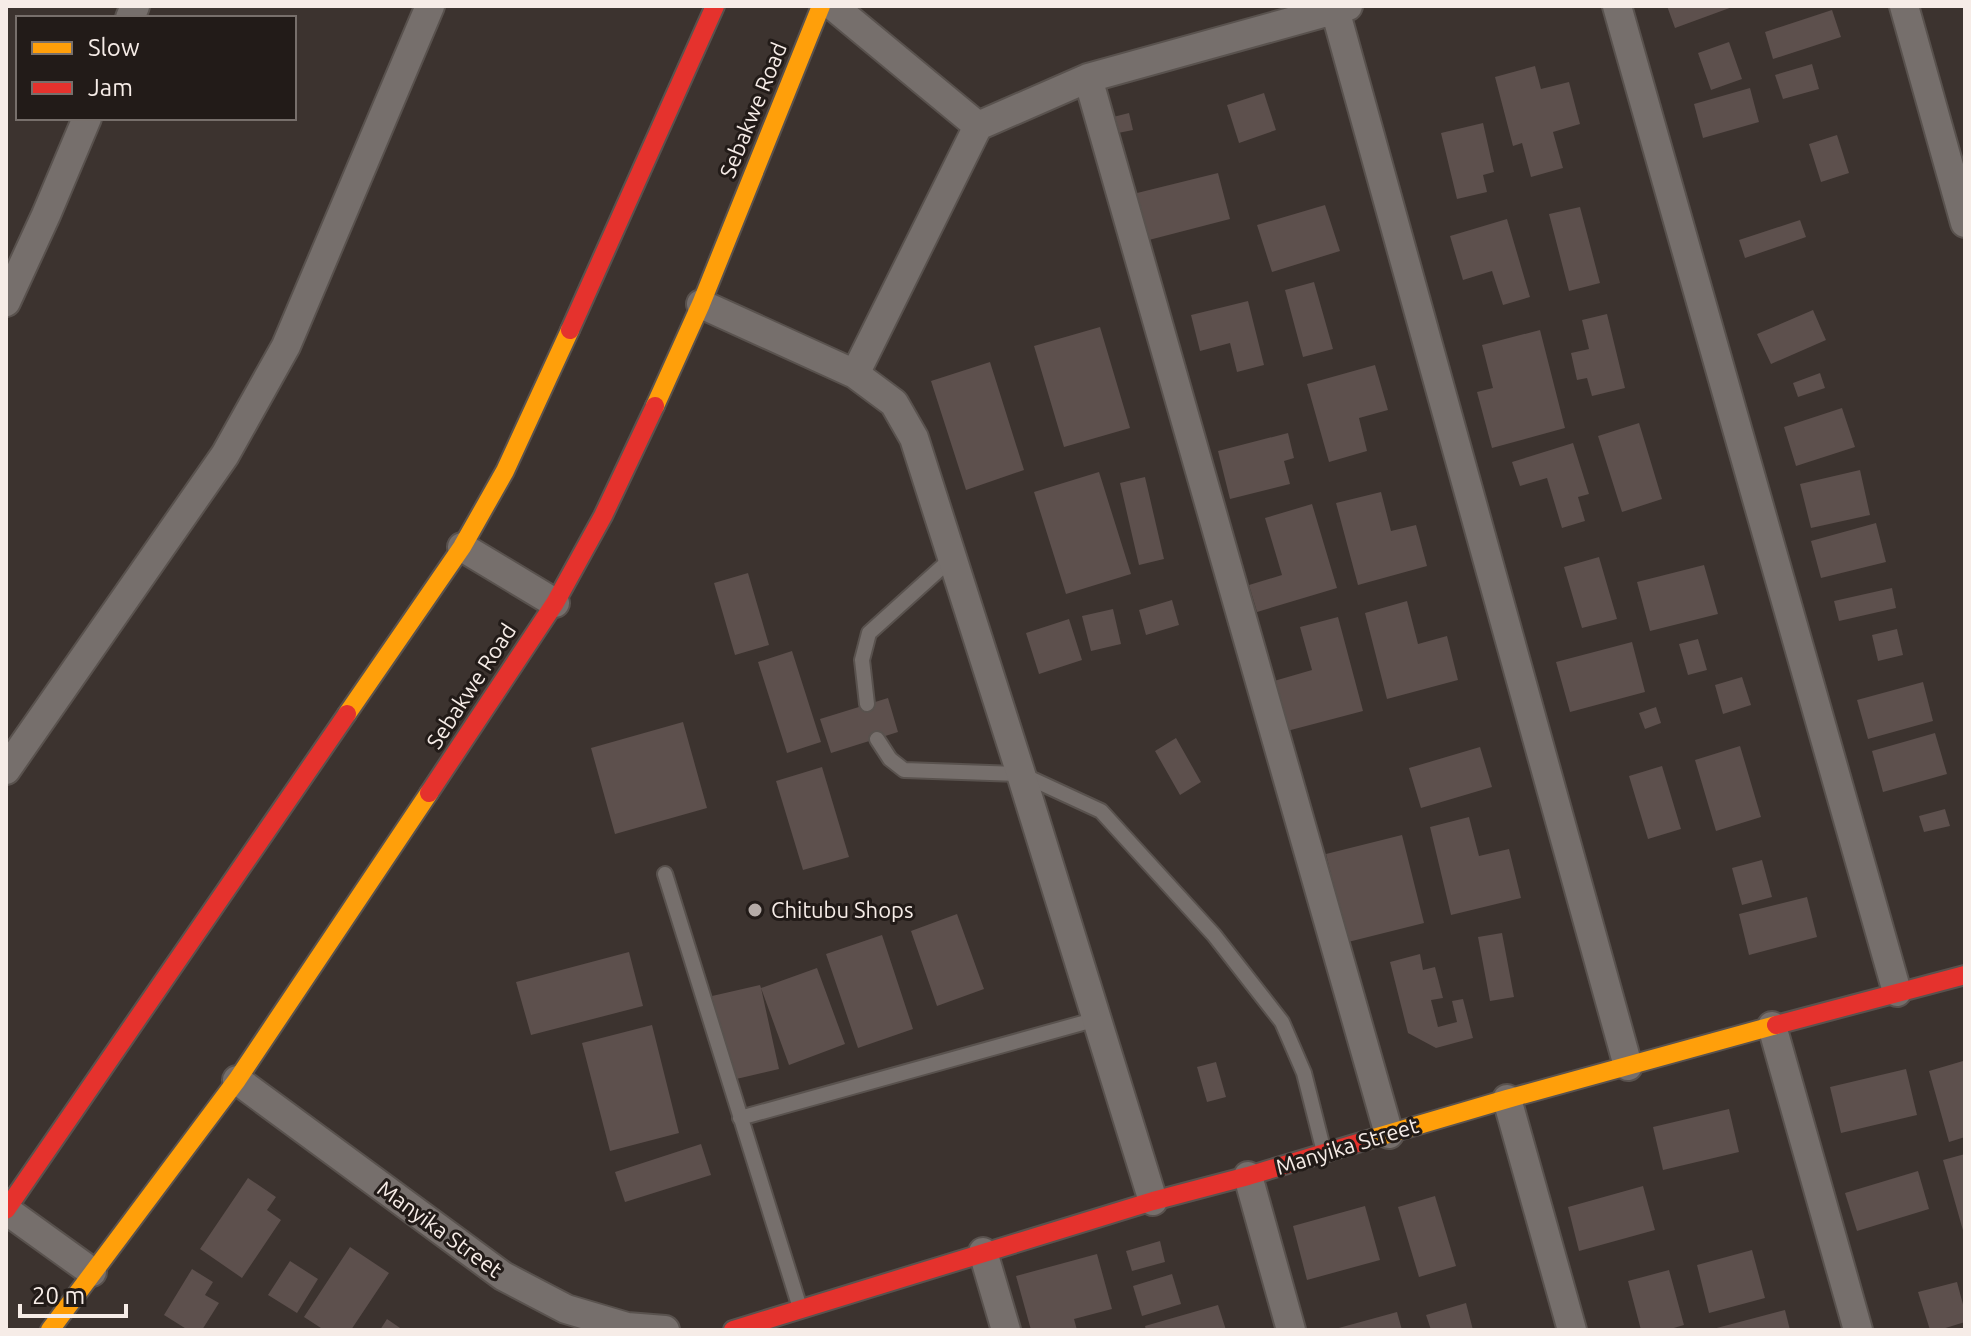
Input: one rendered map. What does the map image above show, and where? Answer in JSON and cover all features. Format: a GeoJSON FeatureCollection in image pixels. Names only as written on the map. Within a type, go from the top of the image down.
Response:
{"type":"FeatureCollection","features":[{"type":"Feature","properties":{"kind":"street"},"geometry":{"type":"LineString","coordinates":[[6,770],[233,442],[286,346],[430,6]]}},
{"type":"Feature","properties":{"kind":"street"},"geometry":{"type":"LineString","coordinates":[[92,1272],[6,1210],[462,547],[505,471],[537,405],[715,6]]}},
{"type":"Feature","properties":{"kind":"street","name":"Sebakwe Road"},"geometry":{"type":"LineString","coordinates":[[62,1326],[92,1272],[237,1080],[555,603],[603,516],[701,304],[821,6]]}},
{"type":"Feature","properties":{"kind":"street"},"geometry":{"type":"LineString","coordinates":[[833,6],[978,126]]}},
{"type":"Feature","properties":{"kind":"street"},"geometry":{"type":"LineString","coordinates":[[1617,6],[1897,992]]}},
{"type":"Feature","properties":{"kind":"street"},"geometry":{"type":"LineString","coordinates":[[1904,6],[1965,223]]}},
{"type":"Feature","properties":{"kind":"street"},"geometry":{"type":"LineString","coordinates":[[855,374],[978,126],[1088,78],[1339,7],[1628,1066]]}},
{"type":"Feature","properties":{"kind":"street"},"geometry":{"type":"LineString","coordinates":[[1088,78],[1389,1134]]}},
{"type":"Feature","properties":{"kind":"street"},"geometry":{"type":"LineString","coordinates":[[6,302],[86,120]]}},
{"type":"Feature","properties":{"kind":"street"},"geometry":{"type":"LineString","coordinates":[[701,304],[855,374],[894,403],[914,438],[1153,1201]]}},
{"type":"Feature","properties":{"kind":"street"},"geometry":{"type":"LineString","coordinates":[[462,547],[555,603]]}},
{"type":"Feature","properties":{"kind":"street","name":"Manyika Street"},"geometry":{"type":"LineString","coordinates":[[733,1330],[1153,1201],[1507,1099],[1965,975]]}},
{"type":"Feature","properties":{"kind":"street"},"geometry":{"type":"LineString","coordinates":[[1772,1026],[1858,1330]]}},
{"type":"Feature","properties":{"kind":"street","name":"Manyika Street"},"geometry":{"type":"LineString","coordinates":[[237,1080],[503,1276],[566,1309],[627,1327],[665,1330]]}},
{"type":"Feature","properties":{"kind":"street"},"geometry":{"type":"LineString","coordinates":[[1507,1099],[1572,1330]]}},
{"type":"Feature","properties":{"kind":"street"},"geometry":{"type":"LineString","coordinates":[[1248,1176],[1291,1330]]}},
{"type":"Feature","properties":{"kind":"street"},"geometry":{"type":"LineString","coordinates":[[983,1252],[1006,1330]]}},
{"type":"Feature","properties":{"kind":"lane"},"geometry":{"type":"LineString","coordinates":[[867,704],[862,660],[869,633],[952,558]]}},
{"type":"Feature","properties":{"kind":"lane"},"geometry":{"type":"LineString","coordinates":[[877,739],[890,759],[904,770],[1021,774],[1101,811],[1214,935],[1282,1022],[1304,1073],[1325,1152]]}},
{"type":"Feature","properties":{"kind":"lane"},"geometry":{"type":"LineString","coordinates":[[665,874],[800,1309]]}},
{"type":"Feature","properties":{"kind":"lane"},"geometry":{"type":"LineString","coordinates":[[740,1118],[1097,1019]]}},
{"type":"Feature","properties":{"kind":"building"},"geometry":{"type":"Polygon","coordinates":[[[1667,6],[1735,6],[1675,28],[1667,6]]]}},
{"type":"Feature","properties":{"kind":"building"},"geometry":{"type":"Polygon","coordinates":[[[1832,10],[1841,37],[1773,59],[1765,32],[1832,10]]]}},
{"type":"Feature","properties":{"kind":"building"},"geometry":{"type":"Polygon","coordinates":[[[1729,42],[1742,79],[1711,90],[1698,53],[1729,42]]]}},
{"type":"Feature","properties":{"kind":"building"},"geometry":{"type":"Polygon","coordinates":[[[1812,64],[1819,89],[1783,99],[1775,75],[1812,64]]]}},
{"type":"Feature","properties":{"kind":"building"},"geometry":{"type":"Polygon","coordinates":[[[1535,66],[1541,89],[1569,82],[1580,124],[1553,132],[1563,168],[1531,177],[1522,143],[1513,146],[1495,77],[1535,66]]]}},
{"type":"Feature","properties":{"kind":"building"},"geometry":{"type":"Polygon","coordinates":[[[1750,88],[1759,122],[1703,138],[1694,104],[1750,88]]]}},
{"type":"Feature","properties":{"kind":"building"},"geometry":{"type":"Polygon","coordinates":[[[1264,93],[1276,130],[1239,143],[1227,105],[1264,93]]]}},
{"type":"Feature","properties":{"kind":"building"},"geometry":{"type":"Polygon","coordinates":[[[1129,113],[1133,130],[1113,134],[1109,118],[1129,113]]]}},
{"type":"Feature","properties":{"kind":"building"},"geometry":{"type":"Polygon","coordinates":[[[1483,123],[1494,172],[1483,175],[1487,192],[1457,199],[1441,133],[1483,123]]]}},
{"type":"Feature","properties":{"kind":"building"},"geometry":{"type":"Polygon","coordinates":[[[1837,135],[1849,173],[1821,182],[1809,144],[1837,135]]]}},
{"type":"Feature","properties":{"kind":"building"},"geometry":{"type":"Polygon","coordinates":[[[1218,173],[1230,219],[1145,241],[1133,194],[1218,173]]]}},
{"type":"Feature","properties":{"kind":"building"},"geometry":{"type":"Polygon","coordinates":[[[1325,205],[1340,251],[1272,272],[1257,225],[1325,205]]]}},
{"type":"Feature","properties":{"kind":"building"},"geometry":{"type":"Polygon","coordinates":[[[1580,207],[1600,283],[1569,291],[1549,214],[1580,207]]]}},
{"type":"Feature","properties":{"kind":"building"},"geometry":{"type":"Polygon","coordinates":[[[1507,219],[1530,297],[1503,305],[1492,271],[1463,280],[1450,236],[1507,219]]]}},
{"type":"Feature","properties":{"kind":"building"},"geometry":{"type":"Polygon","coordinates":[[[1800,220],[1806,237],[1745,258],[1739,240],[1800,220]]]}},
{"type":"Feature","properties":{"kind":"building"},"geometry":{"type":"Polygon","coordinates":[[[1314,282],[1333,349],[1303,357],[1285,290],[1314,282]]]}},
{"type":"Feature","properties":{"kind":"building"},"geometry":{"type":"Polygon","coordinates":[[[1248,301],[1264,365],[1237,372],[1230,343],[1200,351],[1191,315],[1248,301]]]}},
{"type":"Feature","properties":{"kind":"building"},"geometry":{"type":"Polygon","coordinates":[[[1813,310],[1826,340],[1771,364],[1757,334],[1813,310]]]}},
{"type":"Feature","properties":{"kind":"building"},"geometry":{"type":"Polygon","coordinates":[[[1607,314],[1625,388],[1592,396],[1587,378],[1577,380],[1571,353],[1589,349],[1582,320],[1607,314]]]}},
{"type":"Feature","properties":{"kind":"building"},"geometry":{"type":"Polygon","coordinates":[[[1100,327],[1130,428],[1064,447],[1034,346],[1100,327]]]}},
{"type":"Feature","properties":{"kind":"building"},"geometry":{"type":"Polygon","coordinates":[[[1540,330],[1565,428],[1492,448],[1477,392],[1493,388],[1482,345],[1540,330]]]}},
{"type":"Feature","properties":{"kind":"building"},"geometry":{"type":"Polygon","coordinates":[[[990,362],[1024,470],[966,490],[931,381],[990,362]]]}},
{"type":"Feature","properties":{"kind":"building"},"geometry":{"type":"Polygon","coordinates":[[[1375,365],[1388,410],[1359,418],[1367,451],[1329,462],[1307,384],[1375,365]]]}},
{"type":"Feature","properties":{"kind":"building"},"geometry":{"type":"Polygon","coordinates":[[[1820,373],[1825,388],[1798,397],[1793,383],[1820,373]]]}},
{"type":"Feature","properties":{"kind":"building"},"geometry":{"type":"Polygon","coordinates":[[[1842,408],[1855,447],[1796,466],[1784,427],[1842,408]]]}},
{"type":"Feature","properties":{"kind":"building"},"geometry":{"type":"Polygon","coordinates":[[[1639,423],[1662,499],[1622,512],[1598,436],[1639,423]]]}},
{"type":"Feature","properties":{"kind":"building"},"geometry":{"type":"Polygon","coordinates":[[[1288,433],[1294,458],[1284,461],[1290,484],[1230,499],[1218,451],[1288,433]]]}},
{"type":"Feature","properties":{"kind":"building"},"geometry":{"type":"Polygon","coordinates":[[[1573,443],[1589,494],[1578,497],[1585,521],[1562,528],[1547,478],[1520,486],[1512,462],[1573,443]]]}},
{"type":"Feature","properties":{"kind":"building"},"geometry":{"type":"Polygon","coordinates":[[[1860,470],[1870,515],[1811,528],[1800,484],[1860,470]]]}},
{"type":"Feature","properties":{"kind":"building"},"geometry":{"type":"Polygon","coordinates":[[[1099,472],[1131,574],[1066,594],[1034,492],[1099,472]]]}},
{"type":"Feature","properties":{"kind":"building"},"geometry":{"type":"Polygon","coordinates":[[[1145,477],[1164,559],[1139,565],[1120,483],[1145,477]]]}},
{"type":"Feature","properties":{"kind":"building"},"geometry":{"type":"Polygon","coordinates":[[[1381,492],[1391,531],[1416,525],[1427,566],[1358,585],[1336,503],[1381,492]]]}},
{"type":"Feature","properties":{"kind":"building"},"geometry":{"type":"Polygon","coordinates":[[[1312,504],[1337,588],[1257,612],[1249,585],[1282,575],[1265,518],[1312,504]]]}},
{"type":"Feature","properties":{"kind":"building"},"geometry":{"type":"Polygon","coordinates":[[[1876,523],[1886,562],[1821,578],[1811,541],[1876,523]]]}},
{"type":"Feature","properties":{"kind":"building"},"geometry":{"type":"Polygon","coordinates":[[[1599,557],[1617,619],[1582,628],[1564,567],[1599,557]]]}},
{"type":"Feature","properties":{"kind":"building"},"geometry":{"type":"Polygon","coordinates":[[[1704,565],[1718,614],[1650,631],[1637,582],[1704,565]]]}},
{"type":"Feature","properties":{"kind":"building"},"geometry":{"type":"Polygon","coordinates":[[[748,573],[769,645],[735,655],[714,583],[748,573]]]}},
{"type":"Feature","properties":{"kind":"building"},"geometry":{"type":"Polygon","coordinates":[[[1892,588],[1896,608],[1839,621],[1834,601],[1892,588]]]}},
{"type":"Feature","properties":{"kind":"building"},"geometry":{"type":"Polygon","coordinates":[[[1172,600],[1179,625],[1146,635],[1139,610],[1172,600]]]}},
{"type":"Feature","properties":{"kind":"building"},"geometry":{"type":"Polygon","coordinates":[[[1407,601],[1418,644],[1447,636],[1458,680],[1387,699],[1365,613],[1407,601]]]}},
{"type":"Feature","properties":{"kind":"building"},"geometry":{"type":"Polygon","coordinates":[[[1113,609],[1121,644],[1091,651],[1082,616],[1113,609]]]}},
{"type":"Feature","properties":{"kind":"building"},"geometry":{"type":"Polygon","coordinates":[[[1338,617],[1363,711],[1287,731],[1274,681],[1312,670],[1300,627],[1338,617]]]}},
{"type":"Feature","properties":{"kind":"building"},"geometry":{"type":"Polygon","coordinates":[[[1069,619],[1082,660],[1039,674],[1026,633],[1069,619]]]}},
{"type":"Feature","properties":{"kind":"building"},"geometry":{"type":"Polygon","coordinates":[[[1897,629],[1903,655],[1878,661],[1872,635],[1897,629]]]}},
{"type":"Feature","properties":{"kind":"building"},"geometry":{"type":"Polygon","coordinates":[[[1698,639],[1707,670],[1688,675],[1679,644],[1698,639]]]}},
{"type":"Feature","properties":{"kind":"building"},"geometry":{"type":"Polygon","coordinates":[[[1632,642],[1645,692],[1570,712],[1556,662],[1632,642]]]}},
{"type":"Feature","properties":{"kind":"building"},"geometry":{"type":"Polygon","coordinates":[[[792,651],[821,742],[787,753],[758,662],[792,651]]]}},
{"type":"Feature","properties":{"kind":"building"},"geometry":{"type":"Polygon","coordinates":[[[1742,677],[1751,705],[1723,714],[1715,685],[1742,677]]]}},
{"type":"Feature","properties":{"kind":"building"},"geometry":{"type":"Polygon","coordinates":[[[1923,682],[1933,721],[1868,739],[1857,700],[1923,682]]]}},
{"type":"Feature","properties":{"kind":"building"},"geometry":{"type":"Polygon","coordinates":[[[888,698],[898,732],[831,753],[820,719],[888,698]]]}},
{"type":"Feature","properties":{"kind":"building"},"geometry":{"type":"Polygon","coordinates":[[[1656,707],[1661,723],[1645,729],[1639,713],[1656,707]]]}},
{"type":"Feature","properties":{"kind":"building"},"geometry":{"type":"Polygon","coordinates":[[[683,722],[707,808],[615,834],[591,748],[683,722]]]}},
{"type":"Feature","properties":{"kind":"building"},"geometry":{"type":"Polygon","coordinates":[[[1935,733],[1947,774],[1883,792],[1872,751],[1935,733]]]}},
{"type":"Feature","properties":{"kind":"building"},"geometry":{"type":"Polygon","coordinates":[[[1176,738],[1201,782],[1180,795],[1155,751],[1176,738]]]}},
{"type":"Feature","properties":{"kind":"building"},"geometry":{"type":"Polygon","coordinates":[[[1740,746],[1761,817],[1716,831],[1695,760],[1740,746]]]}},
{"type":"Feature","properties":{"kind":"building"},"geometry":{"type":"Polygon","coordinates":[[[1480,747],[1492,787],[1421,808],[1409,768],[1480,747]]]}},
{"type":"Feature","properties":{"kind":"building"},"geometry":{"type":"Polygon","coordinates":[[[1662,766],[1681,829],[1648,839],[1629,776],[1662,766]]]}},
{"type":"Feature","properties":{"kind":"building"},"geometry":{"type":"Polygon","coordinates":[[[822,767],[849,857],[803,870],[776,781],[822,767]]]}},
{"type":"Feature","properties":{"kind":"building"},"geometry":{"type":"Polygon","coordinates":[[[1945,809],[1950,826],[1924,832],[1919,816],[1945,809]]]}},
{"type":"Feature","properties":{"kind":"building"},"geometry":{"type":"Polygon","coordinates":[[[1469,817],[1479,856],[1509,849],[1521,898],[1451,915],[1430,827],[1469,817]]]}},
{"type":"Feature","properties":{"kind":"building"},"geometry":{"type":"Polygon","coordinates":[[[1402,835],[1424,923],[1348,942],[1326,854],[1402,835]]]}},
{"type":"Feature","properties":{"kind":"building"},"geometry":{"type":"Polygon","coordinates":[[[1762,860],[1772,897],[1742,905],[1732,868],[1762,860]]]}},
{"type":"Feature","properties":{"kind":"building"},"geometry":{"type":"Polygon","coordinates":[[[1807,897],[1817,937],[1749,955],[1739,914],[1807,897]]]}},
{"type":"Feature","properties":{"kind":"building"},"geometry":{"type":"Polygon","coordinates":[[[957,914],[984,989],[937,1006],[911,931],[957,914]]]}},
{"type":"Feature","properties":{"kind":"building"},"geometry":{"type":"Polygon","coordinates":[[[1502,933],[1514,997],[1490,1001],[1478,937],[1502,933]]]}},
{"type":"Feature","properties":{"kind":"building"},"geometry":{"type":"Polygon","coordinates":[[[882,935],[913,1029],[858,1048],[826,954],[882,935]]]}},
{"type":"Feature","properties":{"kind":"building"},"geometry":{"type":"Polygon","coordinates":[[[629,952],[643,1006],[531,1035],[516,982],[629,952]]]}},
{"type":"Feature","properties":{"kind":"building"},"geometry":{"type":"Polygon","coordinates":[[[1420,954],[1423,970],[1435,967],[1443,998],[1431,1000],[1438,1027],[1457,1022],[1452,1001],[1463,999],[1473,1038],[1436,1048],[1408,1033],[1390,962],[1420,954]]]}},
{"type":"Feature","properties":{"kind":"building"},"geometry":{"type":"Polygon","coordinates":[[[817,968],[845,1044],[789,1065],[761,988],[817,968]]]}},
{"type":"Feature","properties":{"kind":"building"},"geometry":{"type":"Polygon","coordinates":[[[760,985],[779,1069],[732,1080],[712,996],[760,985]]]}},
{"type":"Feature","properties":{"kind":"building"},"geometry":{"type":"Polygon","coordinates":[[[652,1025],[679,1133],[610,1151],[582,1043],[652,1025]]]}},
{"type":"Feature","properties":{"kind":"building"},"geometry":{"type":"Polygon","coordinates":[[[1963,1061],[1965,1137],[1949,1142],[1929,1071],[1963,1061]]]}},
{"type":"Feature","properties":{"kind":"building"},"geometry":{"type":"Polygon","coordinates":[[[1216,1062],[1226,1097],[1207,1102],[1197,1067],[1216,1062]]]}},
{"type":"Feature","properties":{"kind":"building"},"geometry":{"type":"Polygon","coordinates":[[[1906,1069],[1917,1115],[1841,1133],[1830,1087],[1906,1069]]]}},
{"type":"Feature","properties":{"kind":"building"},"geometry":{"type":"Polygon","coordinates":[[[1729,1109],[1739,1152],[1663,1170],[1653,1127],[1729,1109]]]}},
{"type":"Feature","properties":{"kind":"building"},"geometry":{"type":"Polygon","coordinates":[[[701,1144],[711,1175],[625,1202],[615,1172],[701,1144]]]}},
{"type":"Feature","properties":{"kind":"building"},"geometry":{"type":"Polygon","coordinates":[[[1965,1154],[1965,1233],[1964,1234],[1943,1160],[1965,1154]]]}},
{"type":"Feature","properties":{"kind":"building"},"geometry":{"type":"Polygon","coordinates":[[[1918,1171],[1929,1209],[1857,1231],[1845,1193],[1918,1171]]]}},
{"type":"Feature","properties":{"kind":"building"},"geometry":{"type":"Polygon","coordinates":[[[248,1178],[276,1197],[267,1210],[281,1220],[242,1278],[200,1249],[248,1178]]]}},
{"type":"Feature","properties":{"kind":"building"},"geometry":{"type":"Polygon","coordinates":[[[1643,1186],[1655,1230],[1579,1251],[1568,1207],[1643,1186]]]}},
{"type":"Feature","properties":{"kind":"building"},"geometry":{"type":"Polygon","coordinates":[[[1435,1196],[1456,1266],[1419,1277],[1398,1207],[1435,1196]]]}},
{"type":"Feature","properties":{"kind":"building"},"geometry":{"type":"Polygon","coordinates":[[[1365,1206],[1380,1260],[1307,1280],[1293,1226],[1365,1206]]]}},
{"type":"Feature","properties":{"kind":"building"},"geometry":{"type":"Polygon","coordinates":[[[1160,1241],[1165,1262],[1132,1271],[1126,1251],[1160,1241]]]}},
{"type":"Feature","properties":{"kind":"building"},"geometry":{"type":"Polygon","coordinates":[[[350,1247],[389,1273],[351,1330],[324,1330],[304,1317],[350,1247]]]}},
{"type":"Feature","properties":{"kind":"building"},"geometry":{"type":"Polygon","coordinates":[[[1752,1250],[1765,1298],[1709,1313],[1697,1265],[1752,1250]]]}},
{"type":"Feature","properties":{"kind":"building"},"geometry":{"type":"Polygon","coordinates":[[[1097,1254],[1112,1309],[1074,1319],[1077,1330],[1031,1330],[1016,1276],[1097,1254]]]}},
{"type":"Feature","properties":{"kind":"building"},"geometry":{"type":"Polygon","coordinates":[[[290,1261],[318,1279],[297,1313],[268,1295],[290,1261]]]}},
{"type":"Feature","properties":{"kind":"building"},"geometry":{"type":"Polygon","coordinates":[[[192,1269],[213,1282],[205,1295],[219,1303],[202,1330],[188,1330],[164,1315],[192,1269]]]}},
{"type":"Feature","properties":{"kind":"building"},"geometry":{"type":"Polygon","coordinates":[[[1669,1270],[1684,1325],[1667,1330],[1641,1330],[1628,1281],[1669,1270]]]}},
{"type":"Feature","properties":{"kind":"building"},"geometry":{"type":"Polygon","coordinates":[[[1172,1274],[1181,1304],[1142,1316],[1133,1286],[1172,1274]]]}},
{"type":"Feature","properties":{"kind":"building"},"geometry":{"type":"Polygon","coordinates":[[[1957,1282],[1965,1322],[1930,1330],[1918,1292],[1957,1282]]]}},
{"type":"Feature","properties":{"kind":"building"},"geometry":{"type":"Polygon","coordinates":[[[1466,1303],[1473,1330],[1431,1330],[1426,1315],[1466,1303]]]}},
{"type":"Feature","properties":{"kind":"building"},"geometry":{"type":"Polygon","coordinates":[[[1218,1305],[1226,1330],[1146,1330],[1145,1326],[1218,1305]]]}},
{"type":"Feature","properties":{"kind":"building"},"geometry":{"type":"Polygon","coordinates":[[[1785,1310],[1790,1330],[1713,1330],[1713,1329],[1785,1310]]]}},
{"type":"Feature","properties":{"kind":"building"},"geometry":{"type":"Polygon","coordinates":[[[1397,1312],[1402,1330],[1335,1330],[1335,1329],[1397,1312]]]}},
{"type":"Feature","properties":{"kind":"building"},"geometry":{"type":"Polygon","coordinates":[[[387,1319],[403,1330],[380,1330],[387,1319]]]}},
{"type":"Feature","properties":{"kind":"traffic: slow"},"geometry":{"type":"LineString","coordinates":[[655,406],[701,304],[821,6]]}},
{"type":"Feature","properties":{"kind":"traffic: slow"},"geometry":{"type":"LineString","coordinates":[[347,714],[462,547],[505,471],[570,330]]}},
{"type":"Feature","properties":{"kind":"traffic: slow"},"geometry":{"type":"LineString","coordinates":[[50,1330],[237,1080],[429,793]]}},
{"type":"Feature","properties":{"kind":"traffic: slow"},"geometry":{"type":"LineString","coordinates":[[1364,1141],[1776,1025]]}},
{"type":"Feature","properties":{"kind":"traffic: jam"},"geometry":{"type":"LineString","coordinates":[[570,330],[715,6]]}},
{"type":"Feature","properties":{"kind":"traffic: jam"},"geometry":{"type":"LineString","coordinates":[[429,793],[555,603],[603,516],[655,406]]}},
{"type":"Feature","properties":{"kind":"traffic: jam"},"geometry":{"type":"LineString","coordinates":[[6,1210],[347,714]]}},
{"type":"Feature","properties":{"kind":"traffic: jam"},"geometry":{"type":"LineString","coordinates":[[1776,1025],[1965,975]]}},
{"type":"Feature","properties":{"kind":"traffic: jam"},"geometry":{"type":"LineString","coordinates":[[733,1330],[1153,1201],[1364,1141]]}},
{"type":"Feature","properties":{"kind":"place","name":"Chitubu Shops"},"geometry":{"type":"Point","coordinates":[755,910]}}]}
